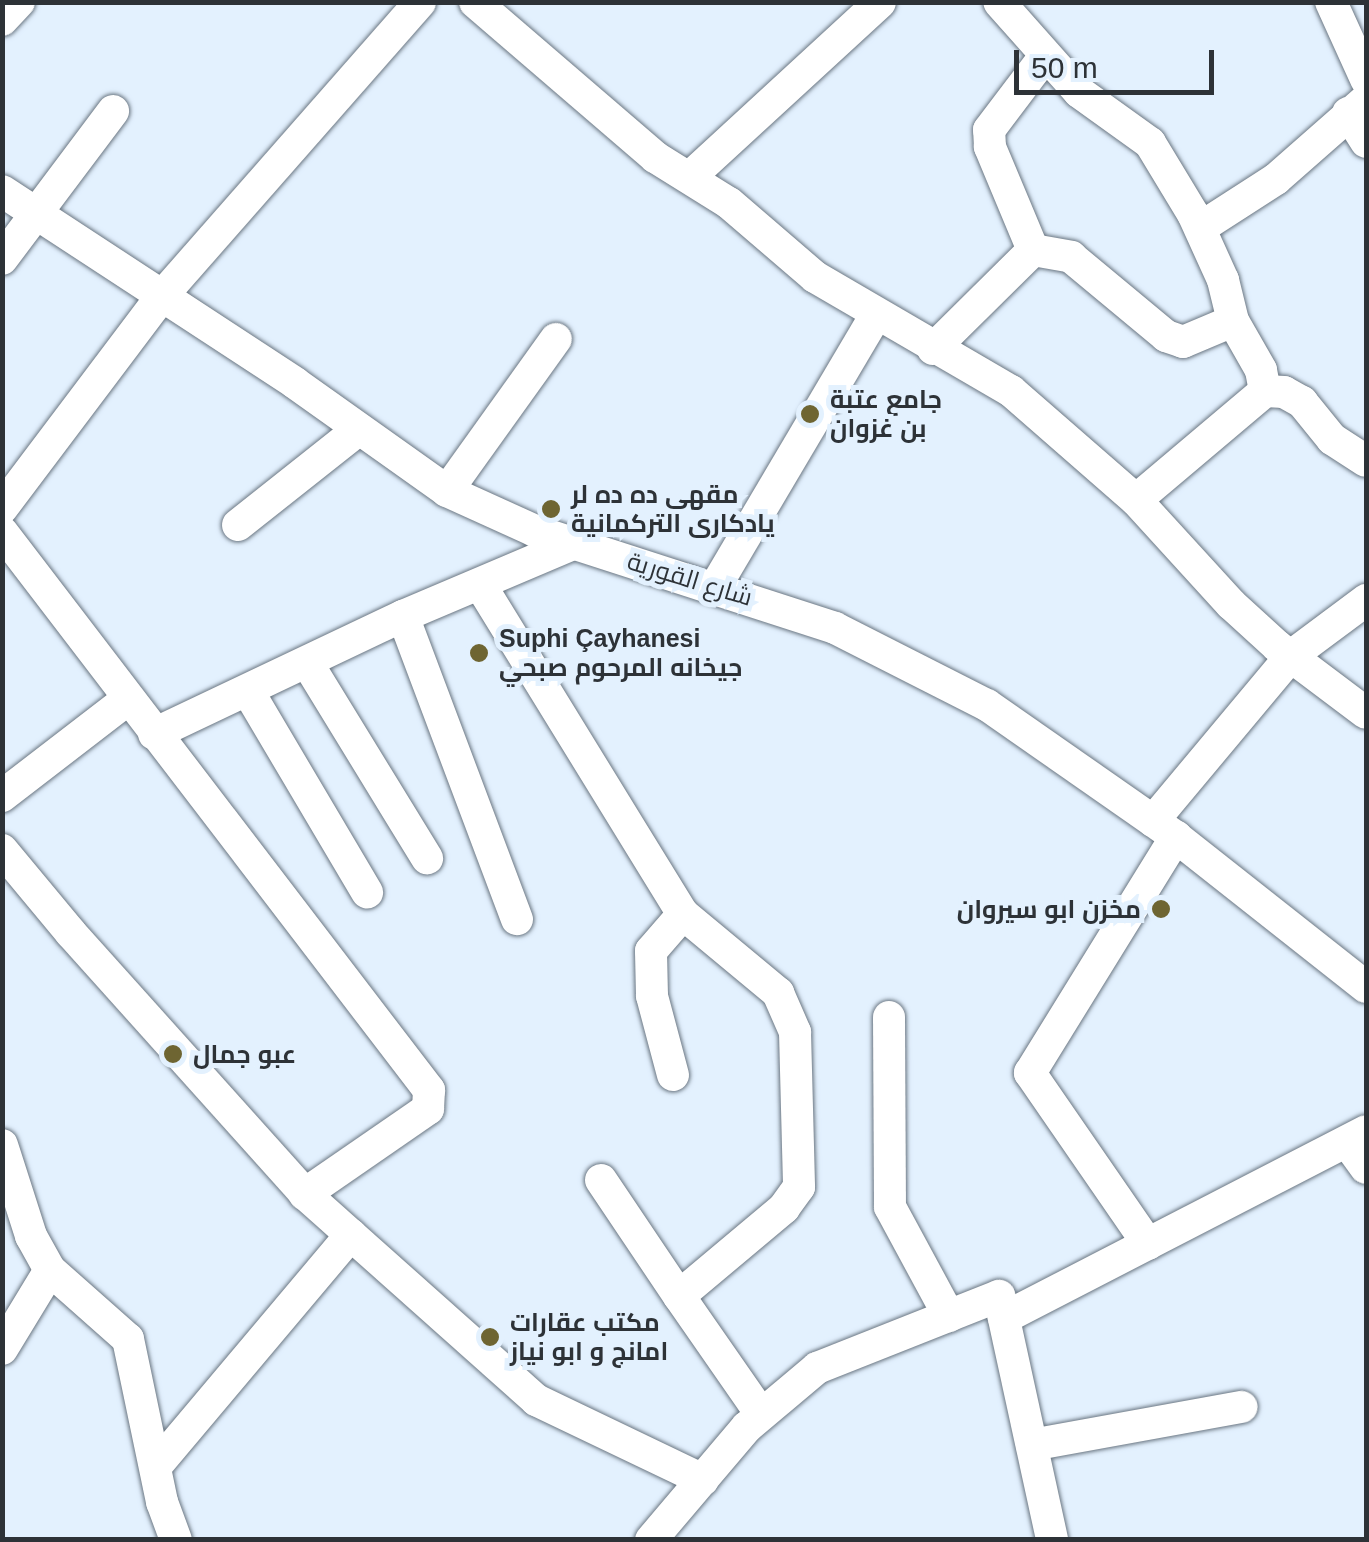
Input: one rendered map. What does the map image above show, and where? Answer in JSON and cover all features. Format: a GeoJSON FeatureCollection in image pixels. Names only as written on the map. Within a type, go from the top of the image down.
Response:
{"type":"FeatureCollection","features":[{"type":"Feature","properties":{"kind":"street"},"geometry":{"type":"LineString","coordinates":[[2,20],[19,2]]}},
{"type":"Feature","properties":{"kind":"street"},"geometry":{"type":"LineString","coordinates":[[2,508],[162,296],[420,2]]}},
{"type":"Feature","properties":{"kind":"street"},"geometry":{"type":"LineString","coordinates":[[690,176],[880,2]]}},
{"type":"Feature","properties":{"kind":"street"},"geometry":{"type":"LineString","coordinates":[[999,2],[1079,92],[1122,118],[1150,143],[1200,228],[1222,280],[1234,322],[1254,351],[1265,390]]}},
{"type":"Feature","properties":{"kind":"street"},"geometry":{"type":"LineString","coordinates":[[1330,2],[1366,79]]}},
{"type":"Feature","properties":{"kind":"street"},"geometry":{"type":"LineString","coordinates":[[487,5],[643,147],[690,176],[815,277],[1030,406],[1136,500],[1231,604],[1291,656],[1366,712]]}},
{"type":"Feature","properties":{"kind":"street"},"geometry":{"type":"LineString","coordinates":[[1033,250],[990,147],[988,130],[1045,56]]}},
{"type":"Feature","properties":{"kind":"street"},"geometry":{"type":"LineString","coordinates":[[1200,228],[1276,179],[1357,107],[1366,142]]}},
{"type":"Feature","properties":{"kind":"street"},"geometry":{"type":"LineString","coordinates":[[2,259],[113,112]]}},
{"type":"Feature","properties":{"kind":"street","name":"شارع القورية"},"geometry":{"type":"LineString","coordinates":[[2,190],[447,491],[509,520],[574,543],[836,628],[987,705],[1165,829],[1366,987]]}},
{"type":"Feature","properties":{"kind":"street"},"geometry":{"type":"LineString","coordinates":[[1033,250],[1070,256],[1166,336],[1183,342],[1234,322]]}},
{"type":"Feature","properties":{"kind":"street"},"geometry":{"type":"LineString","coordinates":[[934,349],[1033,250]]}},
{"type":"Feature","properties":{"kind":"street"},"geometry":{"type":"LineString","coordinates":[[715,587],[876,315]]}},
{"type":"Feature","properties":{"kind":"street"},"geometry":{"type":"LineString","coordinates":[[447,491],[556,339]]}},
{"type":"Feature","properties":{"kind":"street"},"geometry":{"type":"LineString","coordinates":[[1136,500],[1265,390],[1284,392],[1302,402],[1332,439],[1366,460]]}},
{"type":"Feature","properties":{"kind":"street"},"geometry":{"type":"LineString","coordinates":[[238,524],[359,429]]}},
{"type":"Feature","properties":{"kind":"street"},"geometry":{"type":"LineString","coordinates":[[2,532],[429,1090],[428,1109],[305,1194]]}},
{"type":"Feature","properties":{"kind":"street"},"geometry":{"type":"LineString","coordinates":[[154,734],[404,616],[574,543]]}},
{"type":"Feature","properties":{"kind":"street"},"geometry":{"type":"LineString","coordinates":[[481,586],[683,914],[778,993],[795,1032],[798,1187],[784,1208],[679,1296]]}},
{"type":"Feature","properties":{"kind":"street"},"geometry":{"type":"LineString","coordinates":[[1148,1244],[1030,1073],[1165,829],[1291,656],[1366,600]]}},
{"type":"Feature","properties":{"kind":"street"},"geometry":{"type":"LineString","coordinates":[[404,616],[516,919]]}},
{"type":"Feature","properties":{"kind":"street"},"geometry":{"type":"LineString","coordinates":[[308,664],[427,858]]}},
{"type":"Feature","properties":{"kind":"street"},"geometry":{"type":"LineString","coordinates":[[248,692],[367,892]]}},
{"type":"Feature","properties":{"kind":"street"},"geometry":{"type":"LineString","coordinates":[[2,796],[128,699]]}},
{"type":"Feature","properties":{"kind":"street"},"geometry":{"type":"LineString","coordinates":[[2,850],[71,933],[305,1194],[536,1400],[703,1480]]}},
{"type":"Feature","properties":{"kind":"street"},"geometry":{"type":"LineString","coordinates":[[673,1075],[652,996],[651,951],[683,914]]}},
{"type":"Feature","properties":{"kind":"street"},"geometry":{"type":"LineString","coordinates":[[889,1017],[890,1206],[948,1316]]}},
{"type":"Feature","properties":{"kind":"street"},"geometry":{"type":"LineString","coordinates":[[2,1144],[30,1236],[50,1270],[128,1339],[162,1502],[176,1540]]}},
{"type":"Feature","properties":{"kind":"street"},"geometry":{"type":"LineString","coordinates":[[1004,1318],[1148,1244],[1360,1147]]}},
{"type":"Feature","properties":{"kind":"street"},"geometry":{"type":"LineString","coordinates":[[601,1180],[761,1414]]}},
{"type":"Feature","properties":{"kind":"street"},"geometry":{"type":"LineString","coordinates":[[157,1465],[352,1235]]}},
{"type":"Feature","properties":{"kind":"street"},"geometry":{"type":"LineString","coordinates":[[2,1349],[50,1270]]}},
{"type":"Feature","properties":{"kind":"street"},"geometry":{"type":"LineString","coordinates":[[654,1538],[761,1414],[816,1368],[1000,1296],[1052,1540]]}},
{"type":"Feature","properties":{"kind":"street"},"geometry":{"type":"LineString","coordinates":[[1032,1445],[1242,1407]]}},
{"type":"Feature","properties":{"kind":"place","name":"جامع عتبة بن غزوان"},"geometry":{"type":"Point","coordinates":[810,414]}},
{"type":"Feature","properties":{"kind":"place","name":"مقهى ده ده لر يادكارى التركمانية"},"geometry":{"type":"Point","coordinates":[551,509]}},
{"type":"Feature","properties":{"kind":"place","name":"Suphi Çayhanesi جيخانه المرحوم صبحي"},"geometry":{"type":"Point","coordinates":[479,653]}},
{"type":"Feature","properties":{"kind":"place","name":"مخزن ابو سيروان"},"geometry":{"type":"Point","coordinates":[1161,909]}},
{"type":"Feature","properties":{"kind":"place","name":"عبو جمال"},"geometry":{"type":"Point","coordinates":[173,1054]}},
{"type":"Feature","properties":{"kind":"place","name":"مكتب عقارات امانج و ابو نياز"},"geometry":{"type":"Point","coordinates":[490,1337]}}]}
